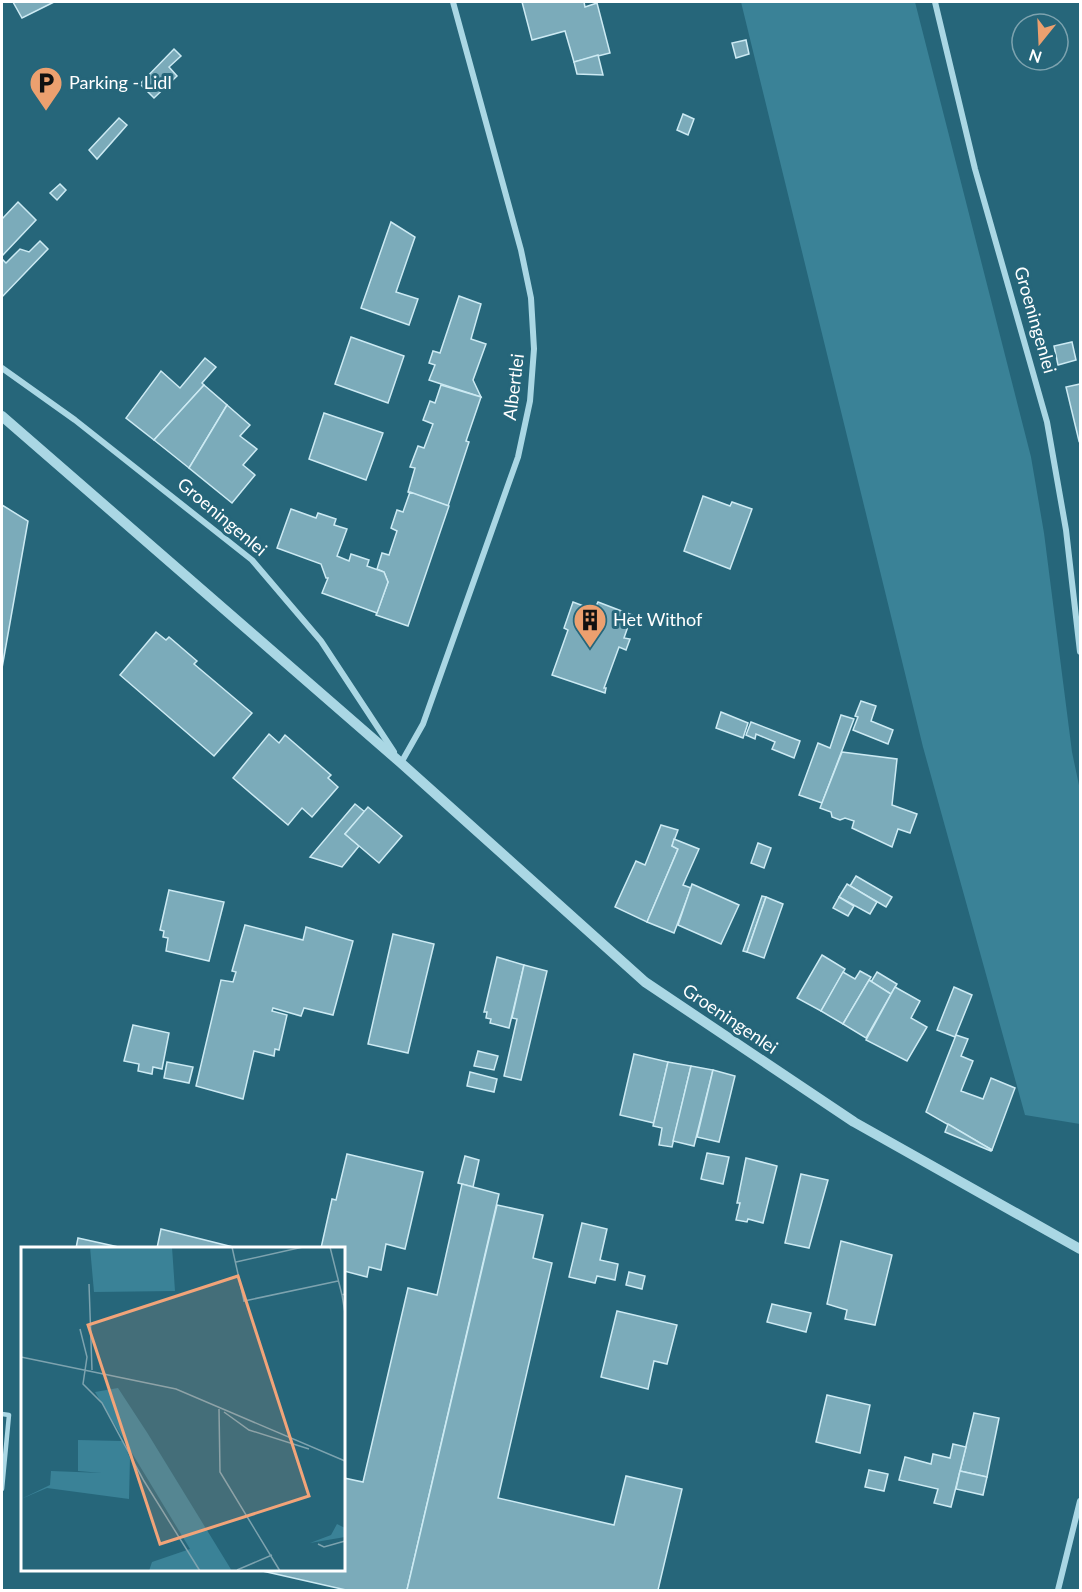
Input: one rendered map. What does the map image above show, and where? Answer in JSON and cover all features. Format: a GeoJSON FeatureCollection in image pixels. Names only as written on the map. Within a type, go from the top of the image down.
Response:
{"type":"FeatureCollection","features":[{"type":"Feature","properties":{"kind":"street","name":"Albertlei"},"geometry":{"type":"LineString","coordinates":[[401,763],[423,724],[518,457],[530,401],[534,349],[531,298],[521,250],[453,2]]}},
{"type":"Feature","properties":{"kind":"street","name":"Groeningenlei"},"geometry":{"type":"LineString","coordinates":[[935,2],[975,169],[1053,449],[1066,530],[1080,652]]}},
{"type":"Feature","properties":{"kind":"street","name":"Groeningenlei"},"geometry":{"type":"LineString","coordinates":[[2,368],[75,420],[252,560],[321,641],[401,763]]}},
{"type":"Feature","properties":{"kind":"street","name":"Groeningenlei"},"geometry":{"type":"LineString","coordinates":[[2,416],[401,763],[645,982],[854,1122],[1080,1249]]}},
{"type":"Feature","properties":{"kind":"street"},"geometry":{"type":"LineString","coordinates":[[1058,1590],[1080,1501]]}},
{"type":"Feature","properties":{"kind":"lane"},"geometry":{"type":"LineString","coordinates":[[2,1414],[9,1415],[2,1489]]}},
{"type":"Feature","properties":{"kind":"shaded area"},"geometry":{"type":"Polygon","coordinates":[[[741,2],[915,2],[1031,457],[1044,533],[1072,752],[1080,790],[1080,1124],[1025,1115],[923,747],[741,2]]]}},
{"type":"Feature","properties":{"kind":"building"},"geometry":{"type":"Polygon","coordinates":[[[13,2],[54,2],[22,18],[13,2]]]}},
{"type":"Feature","properties":{"kind":"building"},"geometry":{"type":"Polygon","coordinates":[[[522,2],[584,2],[585,7],[597,3],[610,53],[574,62],[565,31],[532,40],[522,2]]]}},
{"type":"Feature","properties":{"kind":"building"},"geometry":{"type":"Polygon","coordinates":[[[746,40],[749,54],[736,58],[732,43],[746,40]]]}},
{"type":"Feature","properties":{"kind":"building"},"geometry":{"type":"Polygon","coordinates":[[[174,49],[181,56],[169,67],[177,76],[154,98],[140,84],[174,49]]]}},
{"type":"Feature","properties":{"kind":"building"},"geometry":{"type":"Polygon","coordinates":[[[598,55],[603,75],[577,74],[574,62],[598,55]]]}},
{"type":"Feature","properties":{"kind":"building"},"geometry":{"type":"Polygon","coordinates":[[[683,114],[694,119],[688,135],[677,130],[683,114]]]}},
{"type":"Feature","properties":{"kind":"building"},"geometry":{"type":"Polygon","coordinates":[[[119,118],[127,125],[97,159],[89,150],[119,118]]]}},
{"type":"Feature","properties":{"kind":"building"},"geometry":{"type":"Polygon","coordinates":[[[60,184],[66,190],[57,200],[50,193],[60,184]]]}},
{"type":"Feature","properties":{"kind":"building"},"geometry":{"type":"Polygon","coordinates":[[[18,202],[36,220],[2,256],[2,219],[18,202]]]}},
{"type":"Feature","properties":{"kind":"building"},"geometry":{"type":"Polygon","coordinates":[[[391,222],[415,237],[396,292],[418,299],[409,325],[361,308],[391,222]]]}},
{"type":"Feature","properties":{"kind":"building"},"geometry":{"type":"Polygon","coordinates":[[[40,241],[48,249],[2,297],[2,259],[6,263],[20,249],[29,252],[40,241]]]}},
{"type":"Feature","properties":{"kind":"building"},"geometry":{"type":"Polygon","coordinates":[[[459,296],[481,304],[471,339],[486,344],[473,380],[481,397],[429,380],[435,365],[429,363],[433,351],[440,353],[459,296]]]}},
{"type":"Feature","properties":{"kind":"building"},"geometry":{"type":"Polygon","coordinates":[[[351,337],[404,356],[388,403],[335,384],[351,337]]]}},
{"type":"Feature","properties":{"kind":"building"},"geometry":{"type":"Polygon","coordinates":[[[1072,342],[1076,360],[1058,365],[1054,346],[1072,342]]]}},
{"type":"Feature","properties":{"kind":"building"},"geometry":{"type":"Polygon","coordinates":[[[205,358],[216,367],[202,383],[204,385],[154,440],[126,418],[161,371],[180,388],[205,358]]]}},
{"type":"Feature","properties":{"kind":"building"},"geometry":{"type":"Polygon","coordinates":[[[1080,384],[1080,440],[1079,441],[1066,387],[1080,384]]]}},
{"type":"Feature","properties":{"kind":"building"},"geometry":{"type":"Polygon","coordinates":[[[204,385],[227,405],[189,468],[154,440],[204,385]]]}},
{"type":"Feature","properties":{"kind":"building"},"geometry":{"type":"Polygon","coordinates":[[[441,385],[481,397],[448,506],[408,492],[415,468],[410,467],[418,446],[424,448],[433,424],[423,420],[430,401],[435,403],[441,385]]]}},
{"type":"Feature","properties":{"kind":"building"},"geometry":{"type":"Polygon","coordinates":[[[227,405],[250,425],[240,436],[257,449],[243,465],[255,475],[232,503],[189,468],[227,405]]]}},
{"type":"Feature","properties":{"kind":"building"},"geometry":{"type":"Polygon","coordinates":[[[324,413],[383,433],[366,480],[309,459],[324,413]]]}},
{"type":"Feature","properties":{"kind":"building"},"geometry":{"type":"Polygon","coordinates":[[[410,492],[449,506],[408,626],[376,615],[388,582],[384,572],[377,569],[382,553],[389,555],[397,531],[391,528],[397,510],[403,512],[410,492]]]}},
{"type":"Feature","properties":{"kind":"building"},"geometry":{"type":"Polygon","coordinates":[[[703,496],[730,506],[732,502],[752,509],[730,569],[684,551],[703,496]]]}},
{"type":"Feature","properties":{"kind":"building"},"geometry":{"type":"Polygon","coordinates":[[[2,505],[28,521],[2,668],[2,505]]]}},
{"type":"Feature","properties":{"kind":"building"},"geometry":{"type":"Polygon","coordinates":[[[291,509],[316,518],[318,513],[336,519],[334,525],[347,529],[337,556],[349,561],[351,554],[369,560],[367,566],[384,572],[388,582],[377,613],[322,593],[328,578],[321,564],[277,548],[291,509]]]}},
{"type":"Feature","properties":{"kind":"building","name":"Het Withof"},"geometry":{"type":"Polygon","coordinates":[[[573,602],[594,610],[598,602],[632,615],[624,638],[630,639],[626,650],[619,647],[604,688],[606,688],[605,693],[552,675],[568,630],[564,628],[573,602]]]}},
{"type":"Feature","properties":{"kind":"building"},"geometry":{"type":"Polygon","coordinates":[[[156,632],[166,640],[169,637],[197,661],[194,664],[252,713],[214,756],[120,675],[156,632]]]}},
{"type":"Feature","properties":{"kind":"building"},"geometry":{"type":"Polygon","coordinates":[[[861,701],[876,706],[871,721],[893,730],[888,744],[853,730],[861,701]]]}},
{"type":"Feature","properties":{"kind":"building"},"geometry":{"type":"Polygon","coordinates":[[[721,712],[748,723],[743,738],[716,728],[721,712]]]}},
{"type":"Feature","properties":{"kind":"building"},"geometry":{"type":"Polygon","coordinates":[[[841,715],[854,719],[822,803],[799,795],[818,743],[830,748],[841,715]]]}},
{"type":"Feature","properties":{"kind":"building"},"geometry":{"type":"Polygon","coordinates":[[[751,722],[800,741],[794,758],[772,749],[775,742],[756,734],[755,739],[746,735],[751,722]]]}},
{"type":"Feature","properties":{"kind":"building"},"geometry":{"type":"Polygon","coordinates":[[[269,734],[279,743],[285,735],[331,775],[328,778],[338,787],[312,817],[302,808],[288,825],[233,778],[269,734]]]}},
{"type":"Feature","properties":{"kind":"building"},"geometry":{"type":"Polygon","coordinates":[[[842,752],[897,759],[892,805],[917,814],[910,833],[898,829],[892,847],[852,828],[854,821],[832,817],[831,812],[820,808],[842,752]]]}},
{"type":"Feature","properties":{"kind":"building"},"geometry":{"type":"Polygon","coordinates":[[[355,804],[365,812],[345,834],[359,846],[342,867],[310,857],[355,804]]]}},
{"type":"Feature","properties":{"kind":"building"},"geometry":{"type":"Polygon","coordinates":[[[368,807],[402,836],[379,863],[345,834],[368,807]]]}},
{"type":"Feature","properties":{"kind":"building"},"geometry":{"type":"Polygon","coordinates":[[[661,825],[678,830],[672,846],[678,849],[647,922],[615,907],[636,861],[645,865],[661,825]]]}},
{"type":"Feature","properties":{"kind":"building"},"geometry":{"type":"Polygon","coordinates":[[[674,839],[699,849],[683,885],[691,888],[674,933],[647,922],[678,849],[672,846],[674,839]]]}},
{"type":"Feature","properties":{"kind":"building"},"geometry":{"type":"Polygon","coordinates":[[[758,843],[771,848],[764,868],[751,863],[758,843]]]}},
{"type":"Feature","properties":{"kind":"building"},"geometry":{"type":"Polygon","coordinates":[[[856,876],[892,897],[886,907],[850,886],[856,876]]]}},
{"type":"Feature","properties":{"kind":"building"},"geometry":{"type":"Polygon","coordinates":[[[692,884],[739,905],[721,944],[678,925],[692,884]]]}},
{"type":"Feature","properties":{"kind":"building"},"geometry":{"type":"Polygon","coordinates":[[[847,884],[877,902],[870,914],[839,897],[847,884]]]}},
{"type":"Feature","properties":{"kind":"building"},"geometry":{"type":"Polygon","coordinates":[[[169,890],[224,902],[209,961],[166,951],[168,938],[163,937],[164,931],[160,930],[169,890]]]}},
{"type":"Feature","properties":{"kind":"building"},"geometry":{"type":"Polygon","coordinates":[[[762,896],[766,897],[747,952],[743,951],[762,896]]]}},
{"type":"Feature","properties":{"kind":"building"},"geometry":{"type":"Polygon","coordinates":[[[766,897],[783,904],[764,958],[747,952],[766,897]]]}},
{"type":"Feature","properties":{"kind":"building"},"geometry":{"type":"Polygon","coordinates":[[[839,897],[854,906],[848,916],[833,908],[839,897]]]}},
{"type":"Feature","properties":{"kind":"building"},"geometry":{"type":"Polygon","coordinates":[[[245,925],[303,940],[306,927],[353,941],[333,1015],[304,1008],[301,1016],[273,1008],[272,1011],[287,1015],[279,1050],[275,1049],[274,1056],[254,1051],[243,1099],[196,1086],[221,980],[233,982],[236,972],[232,971],[245,925]]]}},
{"type":"Feature","properties":{"kind":"building"},"geometry":{"type":"Polygon","coordinates":[[[393,934],[434,944],[408,1053],[368,1044],[393,934]]]}},
{"type":"Feature","properties":{"kind":"building"},"geometry":{"type":"Polygon","coordinates":[[[822,955],[845,969],[821,1011],[797,998],[822,955]]]}},
{"type":"Feature","properties":{"kind":"building"},"geometry":{"type":"Polygon","coordinates":[[[497,957],[524,965],[509,1028],[490,1023],[491,1019],[486,1018],[487,1012],[484,1012],[497,957]]]}},
{"type":"Feature","properties":{"kind":"building"},"geometry":{"type":"Polygon","coordinates":[[[524,965],[547,971],[521,1080],[504,1076],[517,1019],[512,1018],[524,965]]]}},
{"type":"Feature","properties":{"kind":"building"},"geometry":{"type":"Polygon","coordinates":[[[860,971],[871,977],[843,1024],[821,1011],[843,972],[855,979],[860,971]]]}},
{"type":"Feature","properties":{"kind":"building"},"geometry":{"type":"Polygon","coordinates":[[[877,972],[897,984],[891,994],[871,982],[877,972]]]}},
{"type":"Feature","properties":{"kind":"building"},"geometry":{"type":"Polygon","coordinates":[[[869,980],[891,994],[866,1038],[843,1024],[869,980]]]}},
{"type":"Feature","properties":{"kind":"building"},"geometry":{"type":"Polygon","coordinates":[[[895,987],[920,1001],[911,1018],[927,1027],[907,1061],[866,1040],[895,987]]]}},
{"type":"Feature","properties":{"kind":"building"},"geometry":{"type":"Polygon","coordinates":[[[954,987],[972,995],[955,1037],[937,1030],[954,987]]]}},
{"type":"Feature","properties":{"kind":"building"},"geometry":{"type":"Polygon","coordinates":[[[133,1025],[169,1033],[162,1069],[153,1067],[152,1074],[138,1071],[139,1064],[124,1061],[133,1025]]]}},
{"type":"Feature","properties":{"kind":"building"},"geometry":{"type":"Polygon","coordinates":[[[956,1035],[968,1039],[961,1056],[973,1061],[961,1091],[983,1099],[991,1078],[1015,1088],[992,1150],[926,1112],[956,1035]]]}},
{"type":"Feature","properties":{"kind":"building"},"geometry":{"type":"Polygon","coordinates":[[[478,1051],[498,1056],[494,1070],[474,1066],[478,1051]]]}},
{"type":"Feature","properties":{"kind":"building"},"geometry":{"type":"Polygon","coordinates":[[[634,1054],[668,1062],[654,1123],[620,1115],[634,1054]]]}},
{"type":"Feature","properties":{"kind":"building"},"geometry":{"type":"Polygon","coordinates":[[[167,1062],[193,1067],[189,1083],[164,1078],[167,1062]]]}},
{"type":"Feature","properties":{"kind":"building"},"geometry":{"type":"Polygon","coordinates":[[[668,1062],[691,1066],[672,1147],[659,1145],[662,1128],[653,1126],[668,1062]]]}},
{"type":"Feature","properties":{"kind":"building"},"geometry":{"type":"Polygon","coordinates":[[[691,1066],[713,1070],[694,1146],[673,1141],[691,1066]]]}},
{"type":"Feature","properties":{"kind":"building"},"geometry":{"type":"Polygon","coordinates":[[[713,1070],[735,1076],[719,1142],[697,1137],[713,1070]]]}},
{"type":"Feature","properties":{"kind":"building"},"geometry":{"type":"Polygon","coordinates":[[[470,1072],[497,1079],[494,1092],[467,1086],[470,1072]]]}},
{"type":"Feature","properties":{"kind":"building"},"geometry":{"type":"Polygon","coordinates":[[[948,1124],[992,1150],[945,1132],[948,1124]]]}},
{"type":"Feature","properties":{"kind":"building"},"geometry":{"type":"Polygon","coordinates":[[[707,1153],[729,1157],[723,1184],[701,1179],[707,1153]]]}},
{"type":"Feature","properties":{"kind":"building"},"geometry":{"type":"Polygon","coordinates":[[[347,1154],[423,1172],[405,1249],[386,1244],[381,1270],[369,1267],[367,1277],[345,1271],[345,1247],[321,1247],[332,1199],[336,1200],[347,1154]]]}},
{"type":"Feature","properties":{"kind":"building"},"geometry":{"type":"Polygon","coordinates":[[[465,1156],[479,1160],[473,1187],[458,1183],[465,1156]]]}},
{"type":"Feature","properties":{"kind":"building"},"geometry":{"type":"Polygon","coordinates":[[[746,1158],[777,1166],[763,1223],[748,1219],[747,1222],[736,1220],[746,1158]]]}},
{"type":"Feature","properties":{"kind":"building"},"geometry":{"type":"Polygon","coordinates":[[[801,1174],[828,1180],[809,1248],[785,1243],[801,1174]]]}},
{"type":"Feature","properties":{"kind":"building"},"geometry":{"type":"Polygon","coordinates":[[[462,1184],[499,1194],[407,1590],[346,1590],[262,1571],[345,1571],[345,1478],[363,1482],[408,1288],[437,1295],[462,1184]]]}},
{"type":"Feature","properties":{"kind":"building"},"geometry":{"type":"Polygon","coordinates":[[[497,1205],[543,1215],[533,1258],[552,1263],[498,1498],[614,1525],[626,1476],[682,1489],[658,1590],[407,1590],[497,1205]]]}},
{"type":"Feature","properties":{"kind":"building"},"geometry":{"type":"Polygon","coordinates":[[[582,1223],[607,1229],[600,1260],[618,1264],[615,1280],[597,1276],[595,1283],[569,1277],[582,1223]]]}},
{"type":"Feature","properties":{"kind":"building"},"geometry":{"type":"Polygon","coordinates":[[[161,1229],[233,1247],[157,1247],[161,1229]]]}},
{"type":"Feature","properties":{"kind":"building"},"geometry":{"type":"Polygon","coordinates":[[[78,1238],[118,1247],[76,1247],[78,1238]]]}},
{"type":"Feature","properties":{"kind":"building"},"geometry":{"type":"Polygon","coordinates":[[[841,1241],[892,1255],[875,1325],[845,1319],[847,1310],[827,1304],[841,1241]]]}},
{"type":"Feature","properties":{"kind":"building"},"geometry":{"type":"Polygon","coordinates":[[[629,1272],[645,1276],[642,1289],[626,1285],[629,1272]]]}},
{"type":"Feature","properties":{"kind":"building"},"geometry":{"type":"Polygon","coordinates":[[[772,1304],[811,1313],[806,1332],[767,1322],[772,1304]]]}},
{"type":"Feature","properties":{"kind":"building"},"geometry":{"type":"Polygon","coordinates":[[[617,1311],[677,1325],[667,1364],[654,1361],[648,1389],[601,1377],[617,1311]]]}},
{"type":"Feature","properties":{"kind":"building"},"geometry":{"type":"Polygon","coordinates":[[[827,1395],[870,1405],[860,1453],[816,1442],[827,1395]]]}},
{"type":"Feature","properties":{"kind":"building"},"geometry":{"type":"Polygon","coordinates":[[[974,1413],[999,1418],[987,1477],[960,1471],[974,1413]]]}},
{"type":"Feature","properties":{"kind":"building"},"geometry":{"type":"Polygon","coordinates":[[[953,1444],[966,1447],[951,1507],[934,1503],[938,1489],[899,1480],[905,1457],[931,1464],[933,1454],[950,1458],[953,1444]]]}},
{"type":"Feature","properties":{"kind":"building"},"geometry":{"type":"Polygon","coordinates":[[[869,1470],[888,1474],[884,1491],[865,1487],[869,1470]]]}},
{"type":"Feature","properties":{"kind":"building"},"geometry":{"type":"Polygon","coordinates":[[[960,1471],[987,1477],[983,1495],[956,1489],[960,1471]]]}},
{"type":"Feature","properties":{"kind":"place","name":"Parking - Lidl"},"geometry":{"type":"Point","coordinates":[46,112]}},
{"type":"Feature","properties":{"kind":"place","name":"Het Withof"},"geometry":{"type":"Point","coordinates":[590,649]}}]}
